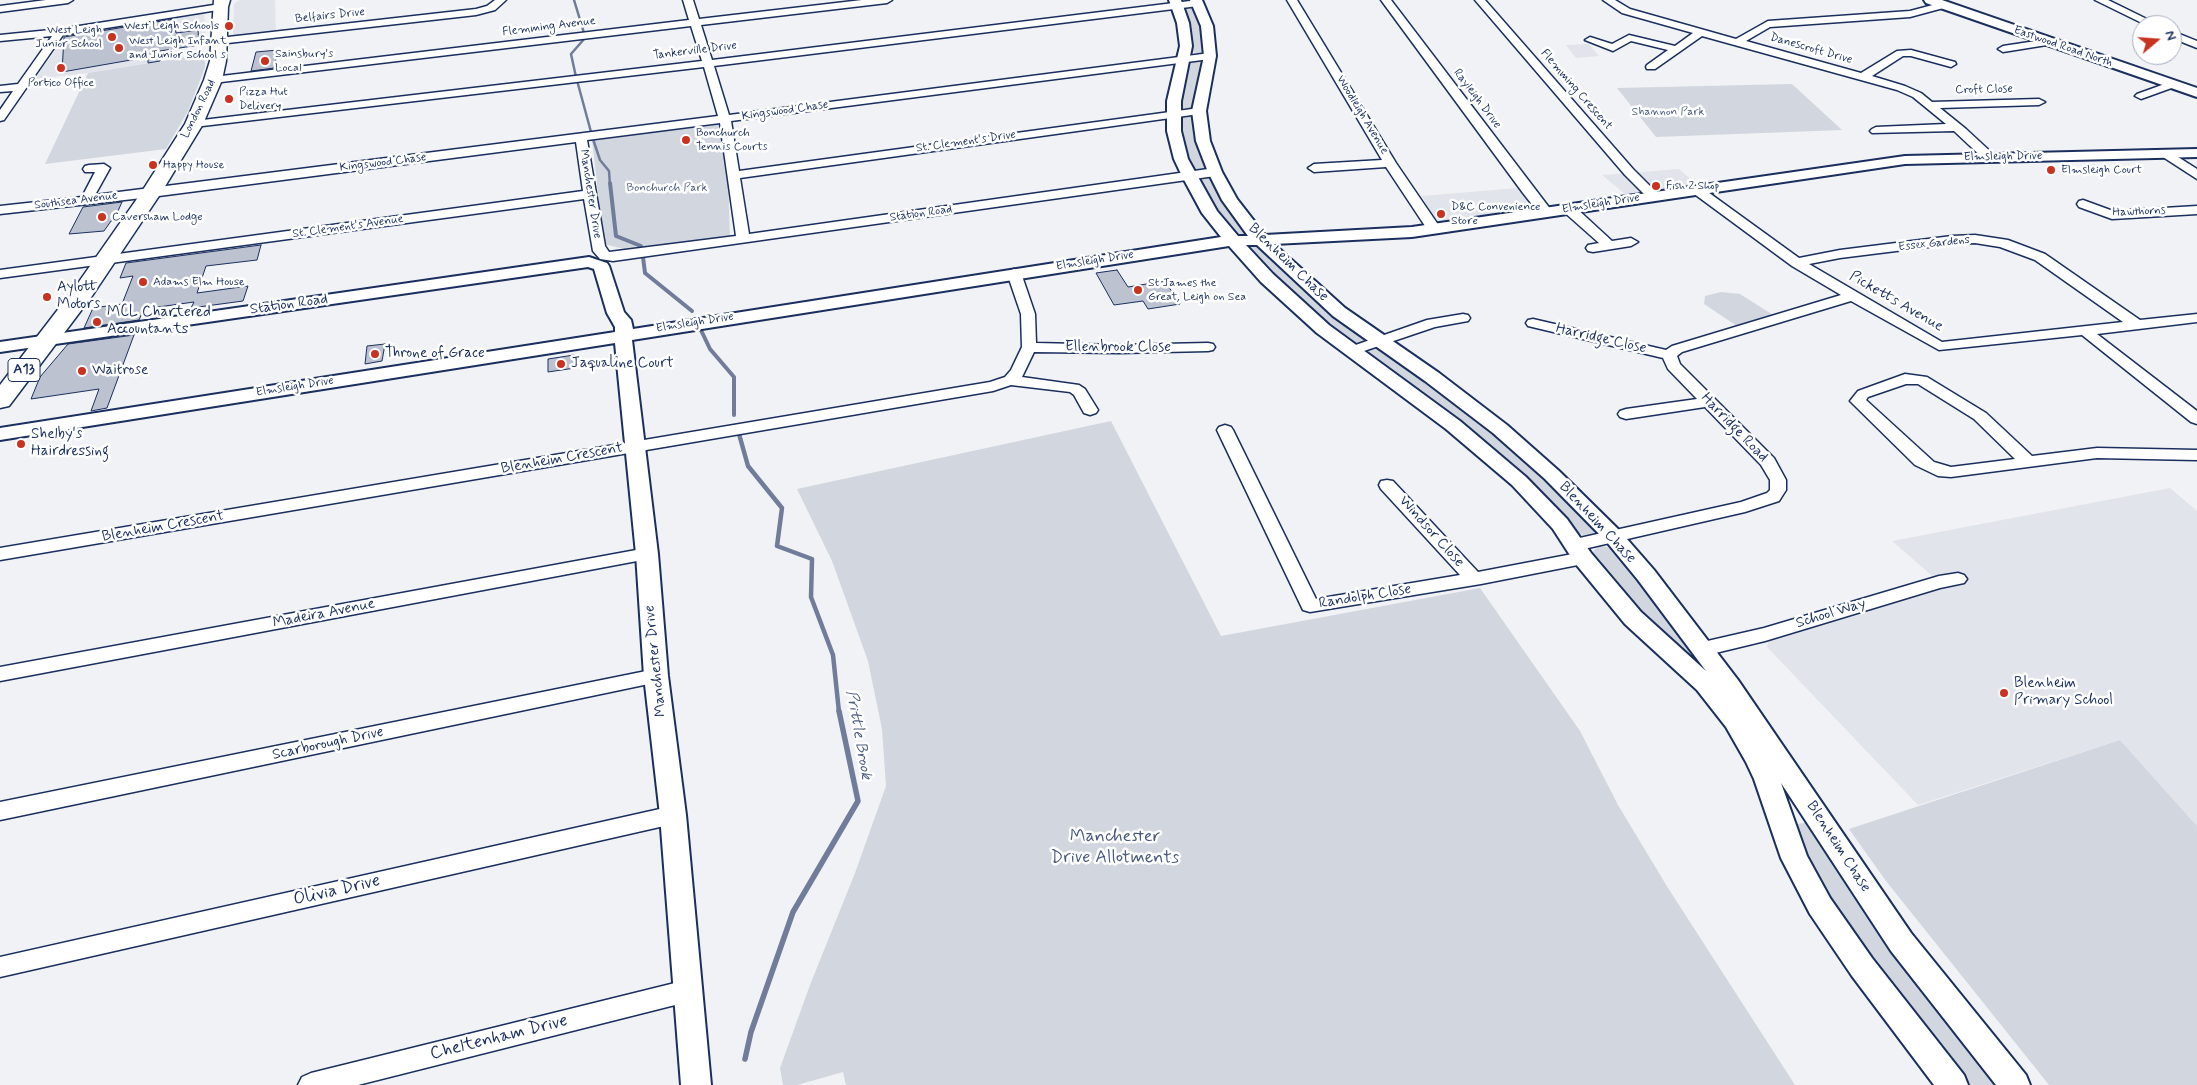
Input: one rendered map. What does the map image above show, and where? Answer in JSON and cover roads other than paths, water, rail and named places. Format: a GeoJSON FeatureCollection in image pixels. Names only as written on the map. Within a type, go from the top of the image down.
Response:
{"type":"FeatureCollection","features":[{"type":"Feature","properties":{"kind":"main road","name":"London Road"},"geometry":{"type":"LineString","coordinates":[[0,401],[105,260],[152,192],[194,124],[213,80],[218,61],[221,4]]}},
{"type":"Feature","properties":{"kind":"street"},"geometry":{"type":"LineString","coordinates":[[0,9],[68,0]]}},
{"type":"Feature","properties":{"kind":"street","name":"Belfairs Drive"},"geometry":{"type":"LineString","coordinates":[[219,41],[476,12],[491,8],[500,0]]}},
{"type":"Feature","properties":{"kind":"street"},"geometry":{"type":"LineString","coordinates":[[688,0],[725,119],[742,239]]}},
{"type":"Feature","properties":{"kind":"street","name":"Flemming Avenue"},"geometry":{"type":"LineString","coordinates":[[213,80],[887,0]]}},
{"type":"Feature","properties":{"kind":"street","name":"Woodleigh Avenue"},"geometry":{"type":"LineString","coordinates":[[1292,0],[1390,162],[1434,229]]}},
{"type":"Feature","properties":{"kind":"street","name":"Rayleigh Drive"},"geometry":{"type":"LineString","coordinates":[[1386,0],[1546,213]]}},
{"type":"Feature","properties":{"kind":"street","name":"Flemming Crescent"},"geometry":{"type":"LineString","coordinates":[[1480,0],[1629,172],[1653,196]]}},
{"type":"Feature","properties":{"kind":"street","name":"Danescroft Drive"},"geometry":{"type":"LineString","coordinates":[[1608,0],[1626,11],[1901,88],[1917,95],[1989,157]]}},
{"type":"Feature","properties":{"kind":"street","name":"Eastwood Road North"},"geometry":{"type":"LineString","coordinates":[[1930,0],[2197,93]]}},
{"type":"Feature","properties":{"kind":"street"},"geometry":{"type":"LineString","coordinates":[[2100,0],[2132,15]]}},
{"type":"Feature","properties":{"kind":"street","name":"Tankerville Drive"},"geometry":{"type":"LineString","coordinates":[[194,124],[708,64],[1197,1]]}},
{"type":"Feature","properties":{"kind":"street","name":"Blenheim Chase"},"geometry":{"type":"LineString","coordinates":[[1197,1],[1207,26],[1210,56],[1199,111],[1203,141],[1215,172],[1230,200],[1260,239],[1310,288],[1500,429],[1552,475],[1613,536],[1646,575],[1703,649],[1764,735],[1901,942],[2015,1085]]}},
{"type":"Feature","properties":{"kind":"street","name":"Blenheim Chase"},"geometry":{"type":"LineString","coordinates":[[1176,3],[1185,34],[1186,57],[1174,101],[1173,113],[1177,144],[1189,176],[1210,212],[1233,241],[1296,306],[1352,351],[1453,426],[1519,481],[1541,502],[1634,618],[1705,684],[1735,721],[1767,779],[1794,858],[1820,906],[1862,967],[1954,1085]]}},
{"type":"Feature","properties":{"kind":"street"},"geometry":{"type":"LineString","coordinates":[[0,38],[60,32],[221,4]]}},
{"type":"Feature","properties":{"kind":"street"},"geometry":{"type":"LineString","coordinates":[[1737,42],[1768,24],[1910,14],[1944,5]]}},
{"type":"Feature","properties":{"kind":"street"},"geometry":{"type":"LineString","coordinates":[[0,118],[60,32]]}},
{"type":"Feature","properties":{"kind":"street"},"geometry":{"type":"LineString","coordinates":[[1651,66],[1700,32]]}},
{"type":"Feature","properties":{"kind":"street"},"geometry":{"type":"LineString","coordinates":[[1602,34],[1626,40]]}},
{"type":"Feature","properties":{"kind":"street"},"geometry":{"type":"LineString","coordinates":[[1590,40],[1613,48],[1629,38],[1676,49]]}},
{"type":"Feature","properties":{"kind":"street"},"geometry":{"type":"LineString","coordinates":[[2182,38],[2197,45]]}},
{"type":"Feature","properties":{"kind":"street"},"geometry":{"type":"LineString","coordinates":[[2003,48],[2048,42]]}},
{"type":"Feature","properties":{"kind":"street"},"geometry":{"type":"LineString","coordinates":[[1862,77],[1901,53],[1911,53],[1951,64]]}},
{"type":"Feature","properties":{"kind":"street","name":"Kingswood Chase"},"geometry":{"type":"LineString","coordinates":[[152,192],[581,138],[1186,57],[1210,56]]}},
{"type":"Feature","properties":{"kind":"street"},"geometry":{"type":"LineString","coordinates":[[2141,96],[2173,84]]}},
{"type":"Feature","properties":{"kind":"street"},"geometry":{"type":"LineString","coordinates":[[0,89],[22,87]]}},
{"type":"Feature","properties":{"kind":"street","name":"Croft Close"},"geometry":{"type":"LineString","coordinates":[[1929,105],[2039,102]]}},
{"type":"Feature","properties":{"kind":"street","name":"St. Clement's Drive"},"geometry":{"type":"LineString","coordinates":[[733,175],[1173,113],[1199,111]]}},
{"type":"Feature","properties":{"kind":"street"},"geometry":{"type":"LineString","coordinates":[[1876,131],[1957,128]]}},
{"type":"Feature","properties":{"kind":"street","name":"Manchester Drive"},"geometry":{"type":"LineString","coordinates":[[581,138],[600,251],[605,256],[627,256]]}},
{"type":"Feature","properties":{"kind":"street","name":"Elmsleigh Drive"},"geometry":{"type":"LineString","coordinates":[[0,434],[1014,273],[1233,241],[1412,232],[1905,160],[2197,153]]}},
{"type":"Feature","properties":{"kind":"street"},"geometry":{"type":"LineString","coordinates":[[2167,154],[2197,176]]}},
{"type":"Feature","properties":{"kind":"street"},"geometry":{"type":"LineString","coordinates":[[1314,168],[1390,162]]}},
{"type":"Feature","properties":{"kind":"street"},"geometry":{"type":"LineString","coordinates":[[86,200],[104,168],[89,169]]}},
{"type":"Feature","properties":{"kind":"street","name":"Station Road"},"geometry":{"type":"LineString","coordinates":[[627,256],[1215,172]]}},
{"type":"Feature","properties":{"kind":"street","name":"Picketts Avenue"},"geometry":{"type":"LineString","coordinates":[[1697,190],[1797,263],[1939,346],[2197,318]]}},
{"type":"Feature","properties":{"kind":"street","name":"Southsea Avenue"},"geometry":{"type":"LineString","coordinates":[[0,210],[152,192]]}},
{"type":"Feature","properties":{"kind":"street","name":"St. Clement's Avenue"},"geometry":{"type":"LineString","coordinates":[[0,274],[590,194]]}},
{"type":"Feature","properties":{"kind":"street","name":"Hawthorns"},"geometry":{"type":"LineString","coordinates":[[2083,204],[2112,215],[2197,210]]}},
{"type":"Feature","properties":{"kind":"street"},"geometry":{"type":"LineString","coordinates":[[1569,209],[1609,245]]}},
{"type":"Feature","properties":{"kind":"street","name":"Essex Gardens"},"geometry":{"type":"LineString","coordinates":[[1797,263],[1840,254],[1952,240],[1975,239],[2003,243],[2040,257],[2138,325]]}},
{"type":"Feature","properties":{"kind":"street"},"geometry":{"type":"LineString","coordinates":[[1593,248],[1631,242]]}},
{"type":"Feature","properties":{"kind":"street","name":"Manchester Drive"},"geometry":{"type":"LineString","coordinates":[[578,263],[589,262],[601,266],[616,314],[622,320],[624,328],[623,335],[634,447],[647,554],[656,676],[673,815],[696,1085]]}},
{"type":"Feature","properties":{"kind":"street","name":"Station Road"},"geometry":{"type":"LineString","coordinates":[[0,347],[578,263]]}},
{"type":"Feature","properties":{"kind":"street"},"geometry":{"type":"LineString","coordinates":[[1010,380],[1018,372],[1029,347],[1028,314],[1014,273]]}},
{"type":"Feature","properties":{"kind":"street"},"geometry":{"type":"LineString","coordinates":[[1669,355],[1686,347],[1852,296]]}},
{"type":"Feature","properties":{"kind":"street"},"geometry":{"type":"LineString","coordinates":[[1352,351],[1432,323],[1463,318]]}},
{"type":"Feature","properties":{"kind":"street","name":"Harridge Close"},"geometry":{"type":"LineString","coordinates":[[1533,323],[1669,355]]}},
{"type":"Feature","properties":{"kind":"street"},"geometry":{"type":"LineString","coordinates":[[2085,331],[2197,419]]}},
{"type":"Feature","properties":{"kind":"street","name":"Ellenbrook Close"},"geometry":{"type":"LineString","coordinates":[[1029,347],[1119,349],[1208,347]]}},
{"type":"Feature","properties":{"kind":"street","name":"Harridge Road"},"geometry":{"type":"LineString","coordinates":[[1579,551],[1613,536],[1761,502],[1773,497],[1778,490],[1778,480],[1768,462],[1673,366],[1669,355]]}},
{"type":"Feature","properties":{"kind":"street"},"geometry":{"type":"LineString","coordinates":[[2028,462],[1980,416],[1922,380],[1905,379],[1859,397],[1858,401],[1921,462],[1936,470],[1951,472],[2028,462],[2097,453],[2197,455]]}},
{"type":"Feature","properties":{"kind":"street"},"geometry":{"type":"LineString","coordinates":[[1010,380],[1074,388],[1080,392],[1090,410]]}},
{"type":"Feature","properties":{"kind":"street","name":"Blenheim Crescent"},"geometry":{"type":"LineString","coordinates":[[0,554],[993,386],[1010,380]]}},
{"type":"Feature","properties":{"kind":"street"},"geometry":{"type":"LineString","coordinates":[[1626,414],[1709,402]]}},
{"type":"Feature","properties":{"kind":"street","name":"Randolph Close"},"geometry":{"type":"LineString","coordinates":[[1225,430],[1310,606],[1474,579],[1579,551]]}},
{"type":"Feature","properties":{"kind":"street","name":"Windsor Close"},"geometry":{"type":"LineString","coordinates":[[1387,484],[1474,579]]}},
{"type":"Feature","properties":{"kind":"street","name":"Madeira Avenue"},"geometry":{"type":"LineString","coordinates":[[0,674],[647,554]]}},
{"type":"Feature","properties":{"kind":"street","name":"School Way"},"geometry":{"type":"LineString","coordinates":[[1703,649],[1765,634],[1939,582],[1958,579]]}},
{"type":"Feature","properties":{"kind":"street","name":"Scarborough Drive"},"geometry":{"type":"LineString","coordinates":[[0,811],[656,676]]}},
{"type":"Feature","properties":{"kind":"street","name":"Olivia Drive"},"geometry":{"type":"LineString","coordinates":[[0,967],[673,815]]}},
{"type":"Feature","properties":{"kind":"street","name":"Cheltenham Drive"},"geometry":{"type":"LineString","coordinates":[[311,1085],[688,991]]}},
{"type":"Feature","properties":{"kind":"waterway","name":"Prittle Brook"},"geometry":{"type":"LineString","coordinates":[[574,0],[584,33]]}},
{"type":"Feature","properties":{"kind":"waterway","name":"Prittle Brook"},"geometry":{"type":"LineString","coordinates":[[576,77],[571,54],[585,38]]}},
{"type":"Feature","properties":{"kind":"waterway","name":"Prittle Brook"},"geometry":{"type":"LineString","coordinates":[[578,84],[591,132]]}},
{"type":"Feature","properties":{"kind":"waterway","name":"Prittle Brook"},"geometry":{"type":"LineString","coordinates":[[593,139],[600,160],[609,171],[610,185]]}},
{"type":"Feature","properties":{"kind":"waterway","name":"Prittle Brook"},"geometry":{"type":"LineString","coordinates":[[610,183],[616,236],[641,246]]}},
{"type":"Feature","properties":{"kind":"waterway","name":"Prittle Brook"},"geometry":{"type":"LineString","coordinates":[[643,257],[645,273],[692,311]]}},
{"type":"Feature","properties":{"kind":"waterway","name":"Prittle Brook"},"geometry":{"type":"LineString","coordinates":[[700,328],[710,349],[734,377],[734,415]]}},
{"type":"Feature","properties":{"kind":"waterway","name":"Prittle Brook"},"geometry":{"type":"LineString","coordinates":[[739,434],[748,466],[782,508],[777,546],[812,559],[811,597],[833,655],[839,712]]}},
{"type":"Feature","properties":{"kind":"waterway","name":"Prittle Brook"},"geometry":{"type":"LineString","coordinates":[[745,1059],[751,1032],[793,912],[858,801],[839,711]]}},
{"type":"Feature","properties":{"kind":"place","name":"West Leigh Schools"},"geometry":{"type":"Point","coordinates":[229,26]}},
{"type":"Feature","properties":{"kind":"place","name":"West Leigh Junior School"},"geometry":{"type":"Point","coordinates":[112,37]}},
{"type":"Feature","properties":{"kind":"place","name":"West Leigh Infant and Junior School s"},"geometry":{"type":"Point","coordinates":[119,48]}},
{"type":"Feature","properties":{"kind":"place","name":"Sainsbury's Local"},"geometry":{"type":"Point","coordinates":[265,61]}},
{"type":"Feature","properties":{"kind":"place","name":"Portico Office"},"geometry":{"type":"Point","coordinates":[61,68]}},
{"type":"Feature","properties":{"kind":"place","name":"Pizza Hut Delivery"},"geometry":{"type":"Point","coordinates":[229,99]}},
{"type":"Feature","properties":{"kind":"place","name":"Bonchurch Tennis Courts"},"geometry":{"type":"Point","coordinates":[686,140]}},
{"type":"Feature","properties":{"kind":"place","name":"Happy House"},"geometry":{"type":"Point","coordinates":[153,165]}},
{"type":"Feature","properties":{"kind":"place","name":"Elmsleigh Court"},"geometry":{"type":"Point","coordinates":[2051,170]}},
{"type":"Feature","properties":{"kind":"place","name":"Fish 2 Shop"},"geometry":{"type":"Point","coordinates":[1656,186]}},
{"type":"Feature","properties":{"kind":"place","name":"D&C Convenience Store"},"geometry":{"type":"Point","coordinates":[1441,214]}},
{"type":"Feature","properties":{"kind":"place","name":"Caversham Lodge"},"geometry":{"type":"Point","coordinates":[102,217]}},
{"type":"Feature","properties":{"kind":"place","name":"Adams Elm House"},"geometry":{"type":"Point","coordinates":[143,282]}},
{"type":"Feature","properties":{"kind":"place","name":"St James the Great, Leigh on Sea"},"geometry":{"type":"Point","coordinates":[1138,290]}},
{"type":"Feature","properties":{"kind":"place","name":"Aylott Motors"},"geometry":{"type":"Point","coordinates":[47,297]}},
{"type":"Feature","properties":{"kind":"place","name":"MCL Chartered Accountants"},"geometry":{"type":"Point","coordinates":[97,322]}},
{"type":"Feature","properties":{"kind":"place","name":"Throne of Grace"},"geometry":{"type":"Point","coordinates":[375,354]}},
{"type":"Feature","properties":{"kind":"place","name":"Jaqualine Court"},"geometry":{"type":"Point","coordinates":[561,364]}},
{"type":"Feature","properties":{"kind":"place","name":"Waitrose"},"geometry":{"type":"Point","coordinates":[82,371]}},
{"type":"Feature","properties":{"kind":"place","name":"Shelby's Hairdressing"},"geometry":{"type":"Point","coordinates":[21,444]}},
{"type":"Feature","properties":{"kind":"place","name":"Blenheim Primary School"},"geometry":{"type":"Point","coordinates":[2004,693]}},
{"type":"Feature","properties":{"kind":"park label","name":"Shannon Park"},"geometry":{"type":"Point","coordinates":[1668,112]}},
{"type":"Feature","properties":{"kind":"park label","name":"Bonchurch Park"},"geometry":{"type":"Point","coordinates":[667,188]}},
{"type":"Feature","properties":{"kind":"park label","name":"Manchester Drive Allotments"},"geometry":{"type":"Point","coordinates":[1115,848]}}]}
